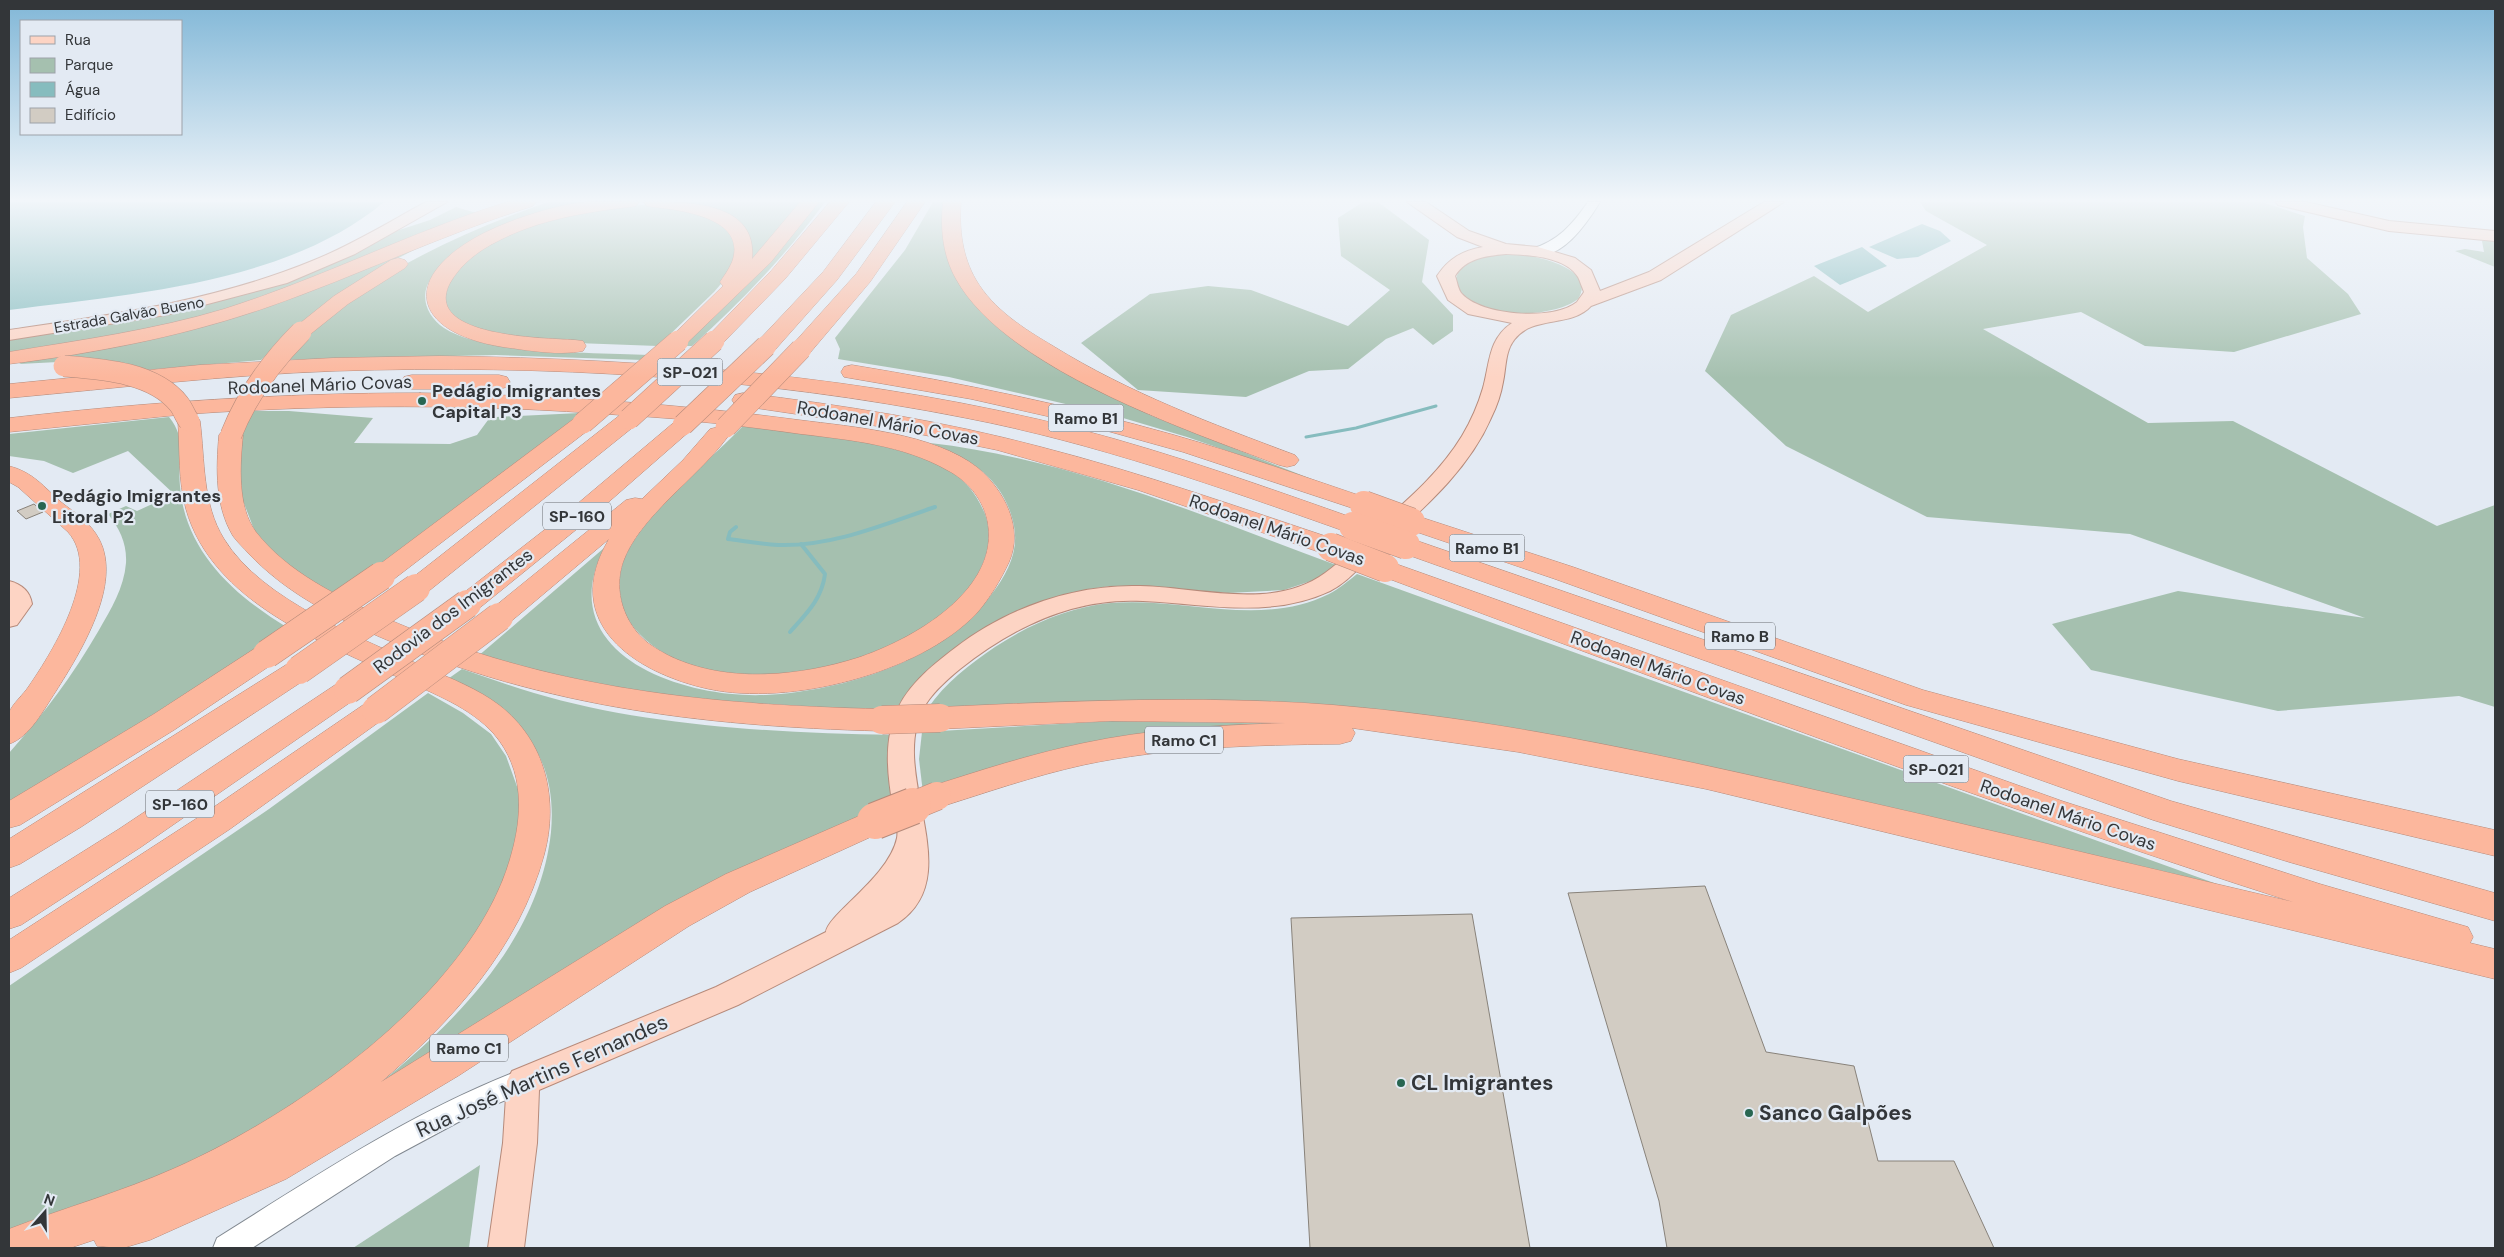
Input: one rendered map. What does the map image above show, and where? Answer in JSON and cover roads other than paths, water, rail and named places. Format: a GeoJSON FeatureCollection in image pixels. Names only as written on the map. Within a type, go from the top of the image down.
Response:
{"type":"FeatureCollection","features":[{"type":"Feature","properties":{"kind":"highway"},"geometry":{"type":"LineString","coordinates":[[9,358],[141,336],[227,314],[289,294],[371,261]]}},
{"type":"Feature","properties":{"kind":"highway"},"geometry":{"type":"LineString","coordinates":[[405,261],[341,300],[301,332],[272,362],[242,408],[231,436],[228,463],[231,496],[246,536],[275,568],[310,593],[389,632],[470,663],[526,680],[600,697],[727,713],[795,719],[882,720],[1109,709],[1205,710],[1315,715],[1394,722],[1592,754],[1663,768],[1962,836],[2495,964]]}},
{"type":"Feature","properties":{"kind":"highway","name":"Ramo B1"},"geometry":{"type":"LineString","coordinates":[[457,261],[442,278],[436,292],[438,309],[452,323],[459,327],[504,340],[820,368],[897,379],[1028,404],[1167,440],[1365,509]]}},
{"type":"Feature","properties":{"kind":"highway"},"geometry":{"type":"LineString","coordinates":[[704,314],[743,261]]}},
{"type":"Feature","properties":{"kind":"highway"},"geometry":{"type":"LineString","coordinates":[[9,816],[164,722],[381,576],[583,422],[678,341],[759,261]]}},
{"type":"Feature","properties":{"kind":"highway","name":"SP-160"},"geometry":{"type":"LineString","coordinates":[[9,855],[70,818],[299,670],[416,588],[629,419],[714,341],[790,261]]}},
{"type":"Feature","properties":{"kind":"highway","name":"Rodovia dos Imigrantes"},"geometry":{"type":"LineString","coordinates":[[9,915],[130,838],[348,690],[467,604],[579,515],[683,425],[766,346],[842,261]]}},
{"type":"Feature","properties":{"kind":"highway"},"geometry":{"type":"LineString","coordinates":[[9,958],[219,820],[376,710],[499,617],[590,544],[722,430],[801,349],[863,278],[875,261]]}},
{"type":"Feature","properties":{"kind":"highway"},"geometry":{"type":"LineString","coordinates":[[959,261],[963,272],[978,296],[997,317],[1063,363],[1100,383],[1264,452],[1365,509],[1413,526]]}},
{"type":"Feature","properties":{"kind":"highway","name":"Rodoanel Mário Covas"},"geometry":{"type":"LineString","coordinates":[[9,391],[225,370],[406,362],[481,361],[602,365],[727,375],[873,394],[1071,435],[1196,471],[1365,509],[2164,811],[2289,849],[2495,907]]}},
{"type":"Feature","properties":{"kind":"highway"},"geometry":{"type":"LineString","coordinates":[[9,368],[64,366],[91,368],[140,380],[167,394],[178,404],[189,421],[199,514],[222,554],[254,587],[289,612],[440,685],[494,717],[514,739],[528,766],[534,786],[537,810],[535,832],[516,893],[483,951],[465,974],[408,1036],[348,1086],[290,1126],[216,1169],[136,1205],[12,1248]]}},
{"type":"Feature","properties":{"kind":"highway","name":"Rodoanel Mário Covas"},"geometry":{"type":"LineString","coordinates":[[9,409],[212,389],[315,383],[456,381],[566,384],[688,394],[814,408],[884,419],[1024,450],[1186,497],[1331,547],[1834,732],[2185,855],[2367,912],[2495,947]]}},
{"type":"Feature","properties":{"kind":"highway"},"geometry":{"type":"LineString","coordinates":[[9,425],[208,406],[330,400],[571,403],[749,419],[896,444],[922,450],[957,465],[972,475],[985,489],[992,503],[1001,531],[999,557],[980,590],[954,618],[922,640],[868,665],[836,674],[769,684],[728,682],[676,670],[648,657],[619,630],[608,602],[607,575],[617,548],[630,530],[704,454],[722,430]]}},
{"type":"Feature","properties":{"kind":"highway"},"geometry":{"type":"LineString","coordinates":[[9,473],[27,482],[78,528],[88,540],[92,554],[90,585],[85,607],[72,640],[47,685],[9,733]]}},
{"type":"Feature","properties":{"kind":"highway","name":"Ramo B1"},"geometry":{"type":"LineString","coordinates":[[1413,526],[1564,573]]}},
{"type":"Feature","properties":{"kind":"highway","name":"Ramo B"},"geometry":{"type":"LineString","coordinates":[[1564,573],[1916,698],[2178,770],[2495,843]]}},
{"type":"Feature","properties":{"kind":"highway","name":"Ramo C1"},"geometry":{"type":"LineString","coordinates":[[51,1248],[150,1220],[272,1166],[445,1064],[677,916],[738,883],[875,821],[936,796],[1047,764],[1126,747],[1262,734],[1437,729]]}},
{"type":"Feature","properties":{"kind":"main road","name":"Estrada Galvão Bueno"},"geometry":{"type":"LineString","coordinates":[[9,336],[136,316],[220,298],[326,261]]}},
{"type":"Feature","properties":{"kind":"main road"},"geometry":{"type":"LineString","coordinates":[[1450,261],[1446,276],[1450,291],[1466,304],[1491,314],[1533,319],[1571,313],[1588,302],[1655,276],[1680,261]]}},
{"type":"Feature","properties":{"kind":"main road"},"geometry":{"type":"LineString","coordinates":[[1566,261],[1582,271],[1609,275],[1638,273],[1660,261]]}},
{"type":"Feature","properties":{"kind":"main road"},"geometry":{"type":"LineString","coordinates":[[1582,271],[1592,286],[1592,294],[1588,302]]}},
{"type":"Feature","properties":{"kind":"main road"},"geometry":{"type":"LineString","coordinates":[[1491,314],[1504,341],[1511,332],[1533,319]]}},
{"type":"Feature","properties":{"kind":"main road","name":"Rua José Martins Fernandes"},"geometry":{"type":"LineString","coordinates":[[523,1081],[727,996],[883,918],[899,906],[907,897],[914,879],[915,863],[901,761],[908,713],[920,693],[950,664],[1019,619],[1053,605],[1081,598],[1125,592],[1226,600],[1267,599],[1305,592],[1330,581],[1429,489],[1468,444],[1480,421],[1493,387],[1504,341]]}},
{"type":"Feature","properties":{"kind":"main road"},"geometry":{"type":"LineString","coordinates":[[9,619],[20,604],[19,597],[10,590]]}},
{"type":"Feature","properties":{"kind":"main road","name":"Rua José Martins Fernandes"},"geometry":{"type":"LineString","coordinates":[[814,952],[860,912],[893,876],[908,850],[911,835]]}},
{"type":"Feature","properties":{"kind":"main road"},"geometry":{"type":"LineString","coordinates":[[893,876],[891,892],[899,906]]}},
{"type":"Feature","properties":{"kind":"main road"},"geometry":{"type":"LineString","coordinates":[[506,1248],[520,1143],[523,1081]]}},
{"type":"Feature","properties":{"kind":"street","name":"Rua José Martins Fernandes"},"geometry":{"type":"LineString","coordinates":[[226,1248],[386,1147],[468,1104],[523,1081]]}},
{"type":"Feature","properties":{"kind":"water"},"geometry":{"type":"Polygon","coordinates":[[[9,261],[274,261],[205,281],[105,298],[9,310],[9,261]]]}},
{"type":"Feature","properties":{"kind":"water"},"geometry":{"type":"Polygon","coordinates":[[[1827,261],[1880,261],[1887,266],[1840,285],[1814,266],[1827,261]]]}},
{"type":"Feature","properties":{"kind":"waterway"},"geometry":{"type":"LineString","coordinates":[[1306,437],[1356,428],[1436,406]]}},
{"type":"Feature","properties":{"kind":"waterway"},"geometry":{"type":"LineString","coordinates":[[801,544],[858,533],[935,507]]}},
{"type":"Feature","properties":{"kind":"waterway"},"geometry":{"type":"LineString","coordinates":[[736,527],[730,532],[728,539],[772,545],[801,544]]}},
{"type":"Feature","properties":{"kind":"waterway"},"geometry":{"type":"LineString","coordinates":[[790,632],[817,599],[825,574],[801,544]]}},
{"type":"Feature","properties":{"kind":"place","name":"Pedágio Imigrantes Capital P3"},"geometry":{"type":"Point","coordinates":[422,401]}},
{"type":"Feature","properties":{"kind":"place","name":"Pedágio Imigrantes Litoral P2"},"geometry":{"type":"Point","coordinates":[42,506]}},
{"type":"Feature","properties":{"kind":"place","name":"CL Imigrantes"},"geometry":{"type":"Point","coordinates":[1401,1083]}},
{"type":"Feature","properties":{"kind":"place","name":"Sanco Galpões"},"geometry":{"type":"Point","coordinates":[1749,1113]}}]}
